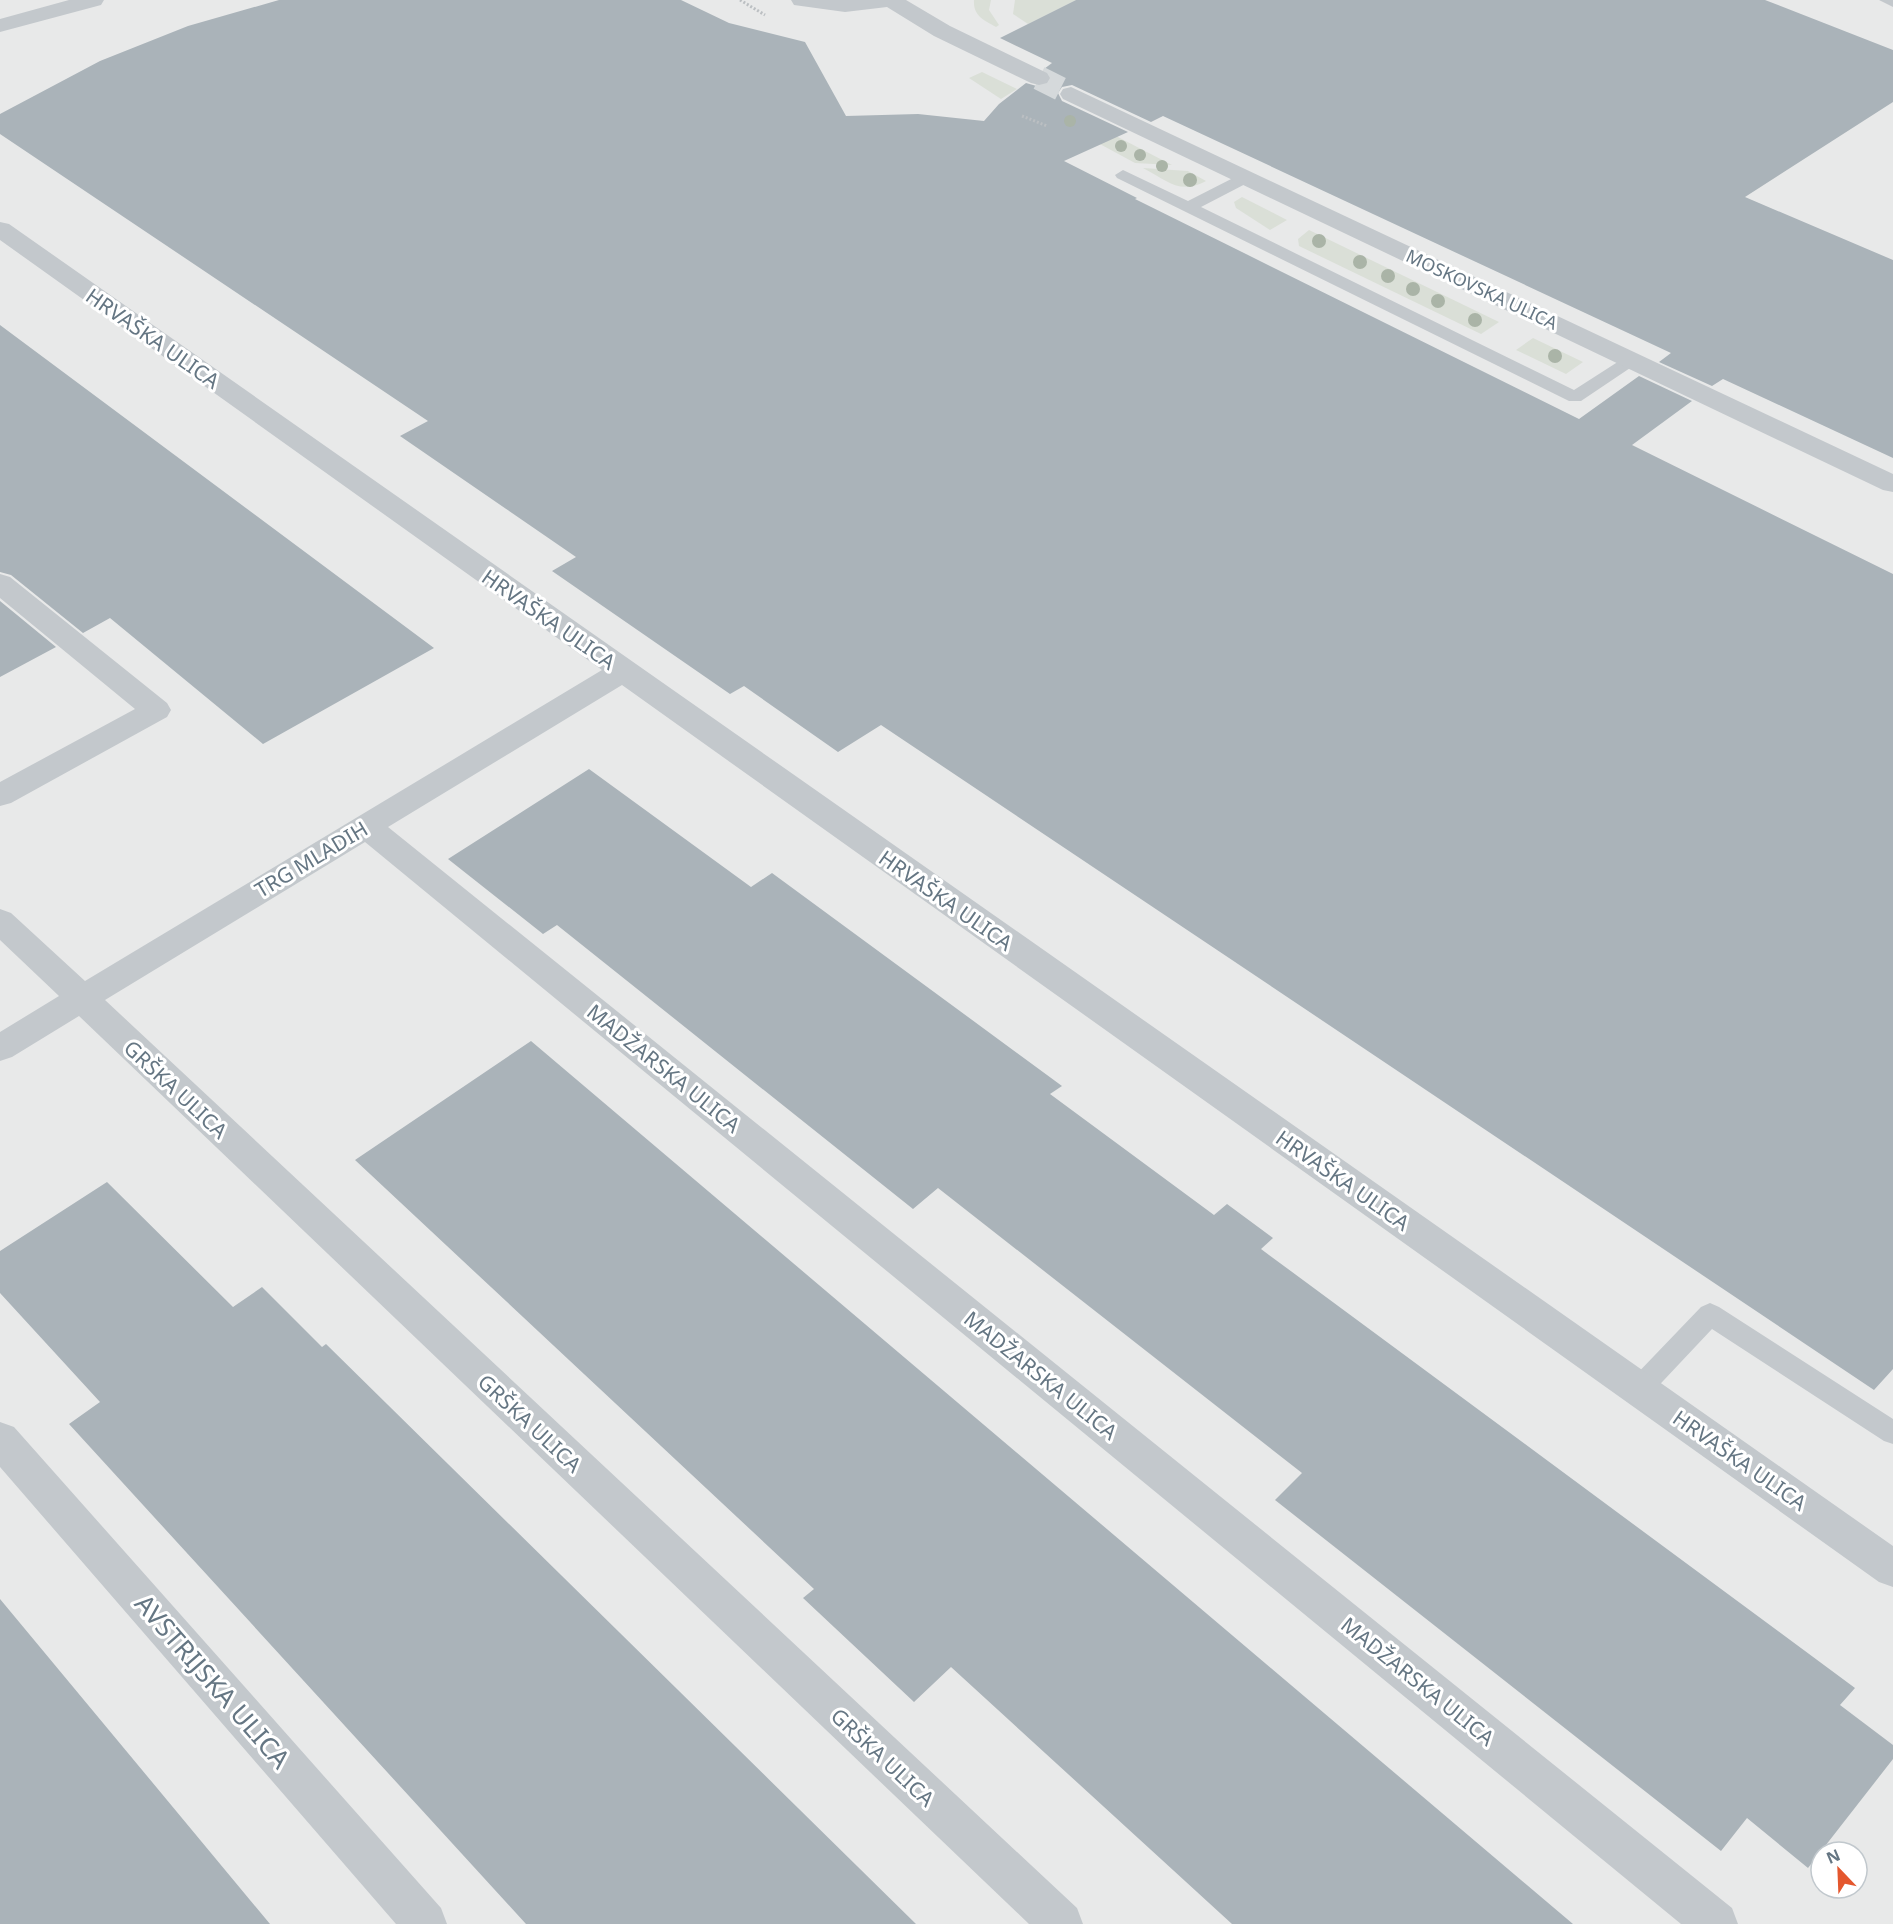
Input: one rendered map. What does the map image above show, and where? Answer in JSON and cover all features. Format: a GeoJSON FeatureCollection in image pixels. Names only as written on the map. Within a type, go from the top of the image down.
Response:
{"type":"FeatureCollection","features":[{"type":"Feature","properties":{"kind":"street"},"geometry":{"type":"LineString","coordinates":[[0,26],[69,13],[93,0]]}},
{"type":"Feature","properties":{"kind":"street"},"geometry":{"type":"LineString","coordinates":[[802,0],[845,6],[890,0],[942,31],[1039,78]]}},
{"type":"Feature","properties":{"kind":"street","name":"MOSKOVSKA ULICA"},"geometry":{"type":"LineString","coordinates":[[1071,94],[1893,484]]}},
{"type":"Feature","properties":{"kind":"street","name":"HRVAŠKA ULICA"},"geometry":{"type":"LineString","coordinates":[[0,229],[1893,1569]]}},
{"type":"Feature","properties":{"kind":"street"},"geometry":{"type":"LineString","coordinates":[[0,583],[156,710],[0,795]]}},
{"type":"Feature","properties":{"kind":"street","name":"TRG MLADIH"},"geometry":{"type":"LineString","coordinates":[[0,1048],[623,671]]}},
{"type":"Feature","properties":{"kind":"street","name":"MADŽARSKA ULICA"},"geometry":{"type":"LineString","coordinates":[[366,826],[1716,1924]]}},
{"type":"Feature","properties":{"kind":"street","name":"GRŠKA ULICA"},"geometry":{"type":"LineString","coordinates":[[0,921],[1061,1924]]}},
{"type":"Feature","properties":{"kind":"street","name":"AVSTRIJSKA ULICA"},"geometry":{"type":"LineString","coordinates":[[0,1439],[425,1924]]}},
{"type":"Feature","properties":{"kind":"lane"},"geometry":{"type":"LineString","coordinates":[[1886,0],[1893,3]]}},
{"type":"Feature","properties":{"kind":"lane"},"geometry":{"type":"LineString","coordinates":[[1123,175],[1575,397],[1633,360]]}},
{"type":"Feature","properties":{"kind":"lane"},"geometry":{"type":"LineString","coordinates":[[1189,207],[1247,177]]}},
{"type":"Feature","properties":{"kind":"lane"},"geometry":{"type":"LineString","coordinates":[[1639,1389],[1710,1314],[1893,1433]]}},
{"type":"Feature","properties":{"kind":"shaded area"},"geometry":{"type":"Polygon","coordinates":[[[0,0],[1893,0],[1893,1924],[0,1924],[0,0]]]}},
{"type":"Feature","properties":{"kind":"shaded area"},"geometry":{"type":"Polygon","coordinates":[[[974,0],[991,0],[989,10],[999,25],[996,27],[977,14],[974,0]]]}},
{"type":"Feature","properties":{"kind":"shaded area"},"geometry":{"type":"Polygon","coordinates":[[[1015,0],[1076,0],[1028,24],[1013,14],[1015,0]]]}},
{"type":"Feature","properties":{"kind":"shaded area"},"geometry":{"type":"Polygon","coordinates":[[[982,72],[1017,89],[1001,99],[969,78],[982,72]]]}},
{"type":"Feature","properties":{"kind":"shaded area"},"geometry":{"type":"Polygon","coordinates":[[[1114,135],[1172,165],[1135,163],[1098,143],[1114,135]]]}},
{"type":"Feature","properties":{"kind":"shaded area"},"geometry":{"type":"Polygon","coordinates":[[[1143,168],[1188,171],[1206,181],[1188,187],[1174,185],[1143,168]]]}},
{"type":"Feature","properties":{"kind":"shaded area"},"geometry":{"type":"Polygon","coordinates":[[[1242,197],[1287,220],[1270,230],[1236,208],[1234,202],[1242,197]]]}},
{"type":"Feature","properties":{"kind":"shaded area"},"geometry":{"type":"Polygon","coordinates":[[[1309,230],[1499,322],[1481,334],[1299,246],[1298,239],[1309,230]]]}},
{"type":"Feature","properties":{"kind":"shaded area"},"geometry":{"type":"Polygon","coordinates":[[[1533,338],[1583,362],[1566,374],[1516,350],[1533,338]]]}},
{"type":"Feature","properties":{"kind":"building"},"geometry":{"type":"Polygon","coordinates":[[[279,0],[681,0],[729,23],[805,42],[846,116],[918,114],[984,121],[999,104],[1026,83],[1040,87],[1048,85],[1052,79],[1049,72],[1044,69],[1052,63],[1000,38],[1076,0],[1765,0],[1893,50],[1893,102],[1745,197],[1893,260],[1893,458],[1723,379],[1712,386],[1659,362],[1671,353],[1163,116],[1151,122],[1072,85],[1062,87],[1058,93],[1062,101],[1128,132],[1064,161],[1137,198],[1135,199],[1579,419],[1639,376],[1692,401],[1632,445],[1893,574],[1893,1369],[1874,1390],[881,725],[838,752],[744,686],[730,694],[552,571],[576,557],[400,436],[428,421],[0,134],[0,114],[100,61],[188,26],[279,0]]]}},
{"type":"Feature","properties":{"kind":"building"},"geometry":{"type":"Polygon","coordinates":[[[0,325],[434,648],[263,744],[110,618],[83,633],[11,575],[0,572],[0,325]]]}},
{"type":"Feature","properties":{"kind":"building"},"geometry":{"type":"Polygon","coordinates":[[[0,601],[56,647],[0,677],[0,601]]]}},
{"type":"Feature","properties":{"kind":"building"},"geometry":{"type":"Polygon","coordinates":[[[589,769],[751,887],[772,873],[1062,1086],[1050,1094],[1214,1215],[1227,1204],[1273,1238],[1261,1249],[1855,1688],[1840,1705],[1893,1745],[1893,1759],[1830,1840],[1809,1840],[1808,1868],[1747,1818],[1721,1851],[1275,1500],[1302,1473],[938,1188],[913,1209],[557,925],[543,934],[448,859],[589,769]]]}},
{"type":"Feature","properties":{"kind":"building"},"geometry":{"type":"Polygon","coordinates":[[[531,1041],[1573,1924],[1232,1924],[951,1667],[914,1702],[803,1598],[814,1589],[355,1160],[531,1041]]]}},
{"type":"Feature","properties":{"kind":"building"},"geometry":{"type":"Polygon","coordinates":[[[107,1182],[233,1307],[262,1287],[322,1347],[326,1344],[916,1924],[526,1924],[69,1424],[100,1402],[0,1293],[0,1251],[107,1182]]]}},
{"type":"Feature","properties":{"kind":"building"},"geometry":{"type":"Polygon","coordinates":[[[0,1599],[270,1924],[0,1924],[0,1599]]]}},
{"type":"Feature","properties":{"kind":"tunnel"},"geometry":{"type":"LineString","coordinates":[[1039,78],[1071,94]]}}]}
